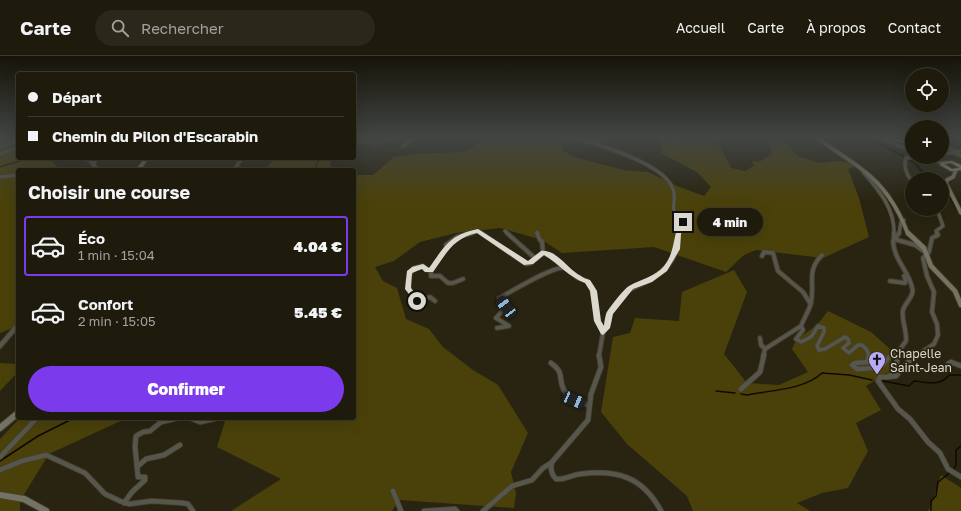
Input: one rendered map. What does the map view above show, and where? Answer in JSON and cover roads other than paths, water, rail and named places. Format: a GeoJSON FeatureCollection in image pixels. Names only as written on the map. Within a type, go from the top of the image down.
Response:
{"type":"FeatureCollection","features":[{"type":"Feature","properties":{"kind":"main road"},"geometry":{"type":"LineString","coordinates":[[846,158],[865,171],[882,188],[904,220],[908,234],[924,248],[931,266],[955,291],[961,305]]}},
{"type":"Feature","properties":{"kind":"main road"},"geometry":{"type":"LineString","coordinates":[[949,160],[960,169]]}},
{"type":"Feature","properties":{"kind":"main road"},"geometry":{"type":"LineString","coordinates":[[942,164],[954,175]]}},
{"type":"Feature","properties":{"kind":"main road"},"geometry":{"type":"LineString","coordinates":[[949,169],[960,169]]}},
{"type":"Feature","properties":{"kind":"main road"},"geometry":{"type":"LineString","coordinates":[[960,169],[946,183],[961,213]]}},
{"type":"Feature","properties":{"kind":"main road"},"geometry":{"type":"LineString","coordinates":[[0,428],[16,415]]}},
{"type":"Feature","properties":{"kind":"main road"},"geometry":{"type":"LineString","coordinates":[[0,495],[17,496],[27,499],[46,511]]}},
{"type":"Feature","properties":{"kind":"street"},"geometry":{"type":"LineString","coordinates":[[482,511],[512,486],[532,480],[543,468],[552,462],[573,437],[584,427],[588,420],[588,405],[601,368],[599,356],[603,332],[607,328],[610,314],[631,288],[650,280],[665,269],[672,260],[677,249],[678,234],[683,222],[673,215],[672,208],[674,189],[662,175],[642,161],[635,158]]}},
{"type":"Feature","properties":{"kind":"street"},"geometry":{"type":"LineString","coordinates":[[90,160],[94,166]]}},
{"type":"Feature","properties":{"kind":"street"},"geometry":{"type":"LineString","coordinates":[[94,166],[95,160]]}},
{"type":"Feature","properties":{"kind":"street"},"geometry":{"type":"LineString","coordinates":[[905,160],[906,172]]}},
{"type":"Feature","properties":{"kind":"street"},"geometry":{"type":"LineString","coordinates":[[822,255],[812,265],[810,278],[810,303],[801,326],[803,330],[796,339],[801,342],[813,336],[816,332],[816,327],[818,326],[824,328],[824,332],[817,346],[818,350],[825,349],[845,337],[848,339],[849,343],[843,348],[846,352],[849,353],[858,345],[862,345],[867,349],[870,356],[868,362],[855,363],[852,365],[857,369],[882,366],[887,362],[888,357],[893,355],[895,356],[907,340],[903,325],[903,310],[912,297],[912,286],[892,250],[894,239],[894,218],[890,207],[873,183],[854,163]]}},
{"type":"Feature","properties":{"kind":"street"},"geometry":{"type":"LineString","coordinates":[[0,177],[16,175]]}},
{"type":"Feature","properties":{"kind":"street"},"geometry":{"type":"LineString","coordinates":[[939,216],[943,226],[936,231],[938,235],[932,238],[929,252],[923,258],[927,276],[934,292],[932,312],[938,331],[937,340],[924,352],[910,361],[896,376],[880,377],[878,381],[898,409],[910,419],[928,442],[940,453],[948,469],[961,477]]}},
{"type":"Feature","properties":{"kind":"street"},"geometry":{"type":"LineString","coordinates":[[894,239],[899,235],[901,222],[904,220]]}},
{"type":"Feature","properties":{"kind":"street"},"geometry":{"type":"LineString","coordinates":[[463,279],[446,284],[440,276],[431,276],[431,270],[448,245],[458,238],[478,231],[526,264],[531,263],[543,253]]}},
{"type":"Feature","properties":{"kind":"street"},"geometry":{"type":"LineString","coordinates":[[504,231],[536,259]]}},
{"type":"Feature","properties":{"kind":"street"},"geometry":{"type":"LineString","coordinates":[[537,232],[540,240],[542,241],[543,253]]}},
{"type":"Feature","properties":{"kind":"street"},"geometry":{"type":"LineString","coordinates":[[894,239],[908,242],[922,249],[926,254]]}},
{"type":"Feature","properties":{"kind":"street"},"geometry":{"type":"LineString","coordinates":[[762,256],[764,252],[773,253],[778,271],[805,294],[810,303]]}},
{"type":"Feature","properties":{"kind":"street"},"geometry":{"type":"LineString","coordinates":[[543,253],[551,256],[578,278],[588,281],[592,286],[597,321],[603,332]]}},
{"type":"Feature","properties":{"kind":"street"},"geometry":{"type":"LineString","coordinates":[[431,270],[427,270],[423,266],[414,268],[409,272],[408,289],[417,301],[430,297],[435,301]]}},
{"type":"Feature","properties":{"kind":"street"},"geometry":{"type":"LineString","coordinates":[[497,328],[509,326],[496,318],[506,307],[499,298],[550,270],[561,267],[566,269]]}},
{"type":"Feature","properties":{"kind":"street"},"geometry":{"type":"LineString","coordinates":[[890,281],[905,283],[906,281],[903,274],[904,271]]}},
{"type":"Feature","properties":{"kind":"street"},"geometry":{"type":"LineString","coordinates":[[741,389],[760,372],[765,349],[801,326]]}},
{"type":"Feature","properties":{"kind":"street"},"geometry":{"type":"LineString","coordinates":[[1,345],[16,327]]}},
{"type":"Feature","properties":{"kind":"street"},"geometry":{"type":"LineString","coordinates":[[760,338],[761,345],[765,349]]}},
{"type":"Feature","properties":{"kind":"street"},"geometry":{"type":"LineString","coordinates":[[887,377],[895,373],[897,361],[895,356]]}},
{"type":"Feature","properties":{"kind":"street"},"geometry":{"type":"LineString","coordinates":[[551,363],[559,369],[564,390],[574,400],[588,405]]}},
{"type":"Feature","properties":{"kind":"street"},"geometry":{"type":"LineString","coordinates":[[948,364],[953,363],[961,366]]}},
{"type":"Feature","properties":{"kind":"street"},"geometry":{"type":"LineString","coordinates":[[0,457],[35,420]]}},
{"type":"Feature","properties":{"kind":"street"},"geometry":{"type":"LineString","coordinates":[[124,503],[132,492],[145,480],[145,477],[138,477],[135,446],[136,436],[143,432],[150,431],[161,422],[170,420]]}},
{"type":"Feature","properties":{"kind":"street"},"geometry":{"type":"LineString","coordinates":[[195,420],[200,422],[209,420]]}},
{"type":"Feature","properties":{"kind":"street"},"geometry":{"type":"LineString","coordinates":[[137,467],[146,459],[164,455],[180,445]]}},
{"type":"Feature","properties":{"kind":"street"},"geometry":{"type":"LineString","coordinates":[[0,470],[22,461],[46,455],[85,473],[105,494],[124,503],[129,504],[152,501],[183,503],[188,504],[193,511]]}},
{"type":"Feature","properties":{"kind":"street"},"geometry":{"type":"LineString","coordinates":[[552,462],[550,466],[551,471],[556,479],[559,480],[578,474],[610,473],[624,476],[636,481],[646,488],[661,511]]}},
{"type":"Feature","properties":{"kind":"street"},"geometry":{"type":"LineString","coordinates":[[393,491],[401,511]]}},
{"type":"Feature","properties":{"kind":"street"},"geometry":{"type":"LineString","coordinates":[[424,511],[455,509],[457,511]]}},
{"type":"Feature","properties":{"kind":"waterway"},"geometry":{"type":"LineString","coordinates":[[0,167],[23,160]]}},
{"type":"Feature","properties":{"kind":"waterway"},"geometry":{"type":"LineString","coordinates":[[316,168],[318,160]]}},
{"type":"Feature","properties":{"kind":"waterway"},"geometry":{"type":"LineString","coordinates":[[916,164],[922,172]]}},
{"type":"Feature","properties":{"kind":"waterway"},"geometry":{"type":"LineString","coordinates":[[949,197],[952,199],[957,209]]}},
{"type":"Feature","properties":{"kind":"waterway"},"geometry":{"type":"LineString","coordinates":[[741,394],[747,395],[797,386],[815,379],[822,373],[849,375],[872,380]]}},
{"type":"Feature","properties":{"kind":"waterway"},"geometry":{"type":"LineString","coordinates":[[883,381],[909,386],[914,381],[933,383],[942,381],[949,375],[961,375]]}},
{"type":"Feature","properties":{"kind":"waterway"},"geometry":{"type":"LineString","coordinates":[[716,391],[735,393]]}},
{"type":"Feature","properties":{"kind":"waterway"},"geometry":{"type":"LineString","coordinates":[[0,461],[38,436],[70,420]]}},
{"type":"Feature","properties":{"kind":"waterway"},"geometry":{"type":"LineString","coordinates":[[953,471],[956,465],[956,450],[961,446]]}},
{"type":"Feature","properties":{"kind":"waterway"},"geometry":{"type":"LineString","coordinates":[[931,511],[931,501],[936,496],[938,482],[951,472]]}},
{"type":"Feature","properties":{"kind":"place","name":"Chapelle Saint-Jean"},"geometry":{"type":"Point","coordinates":[877,375]}}]}
